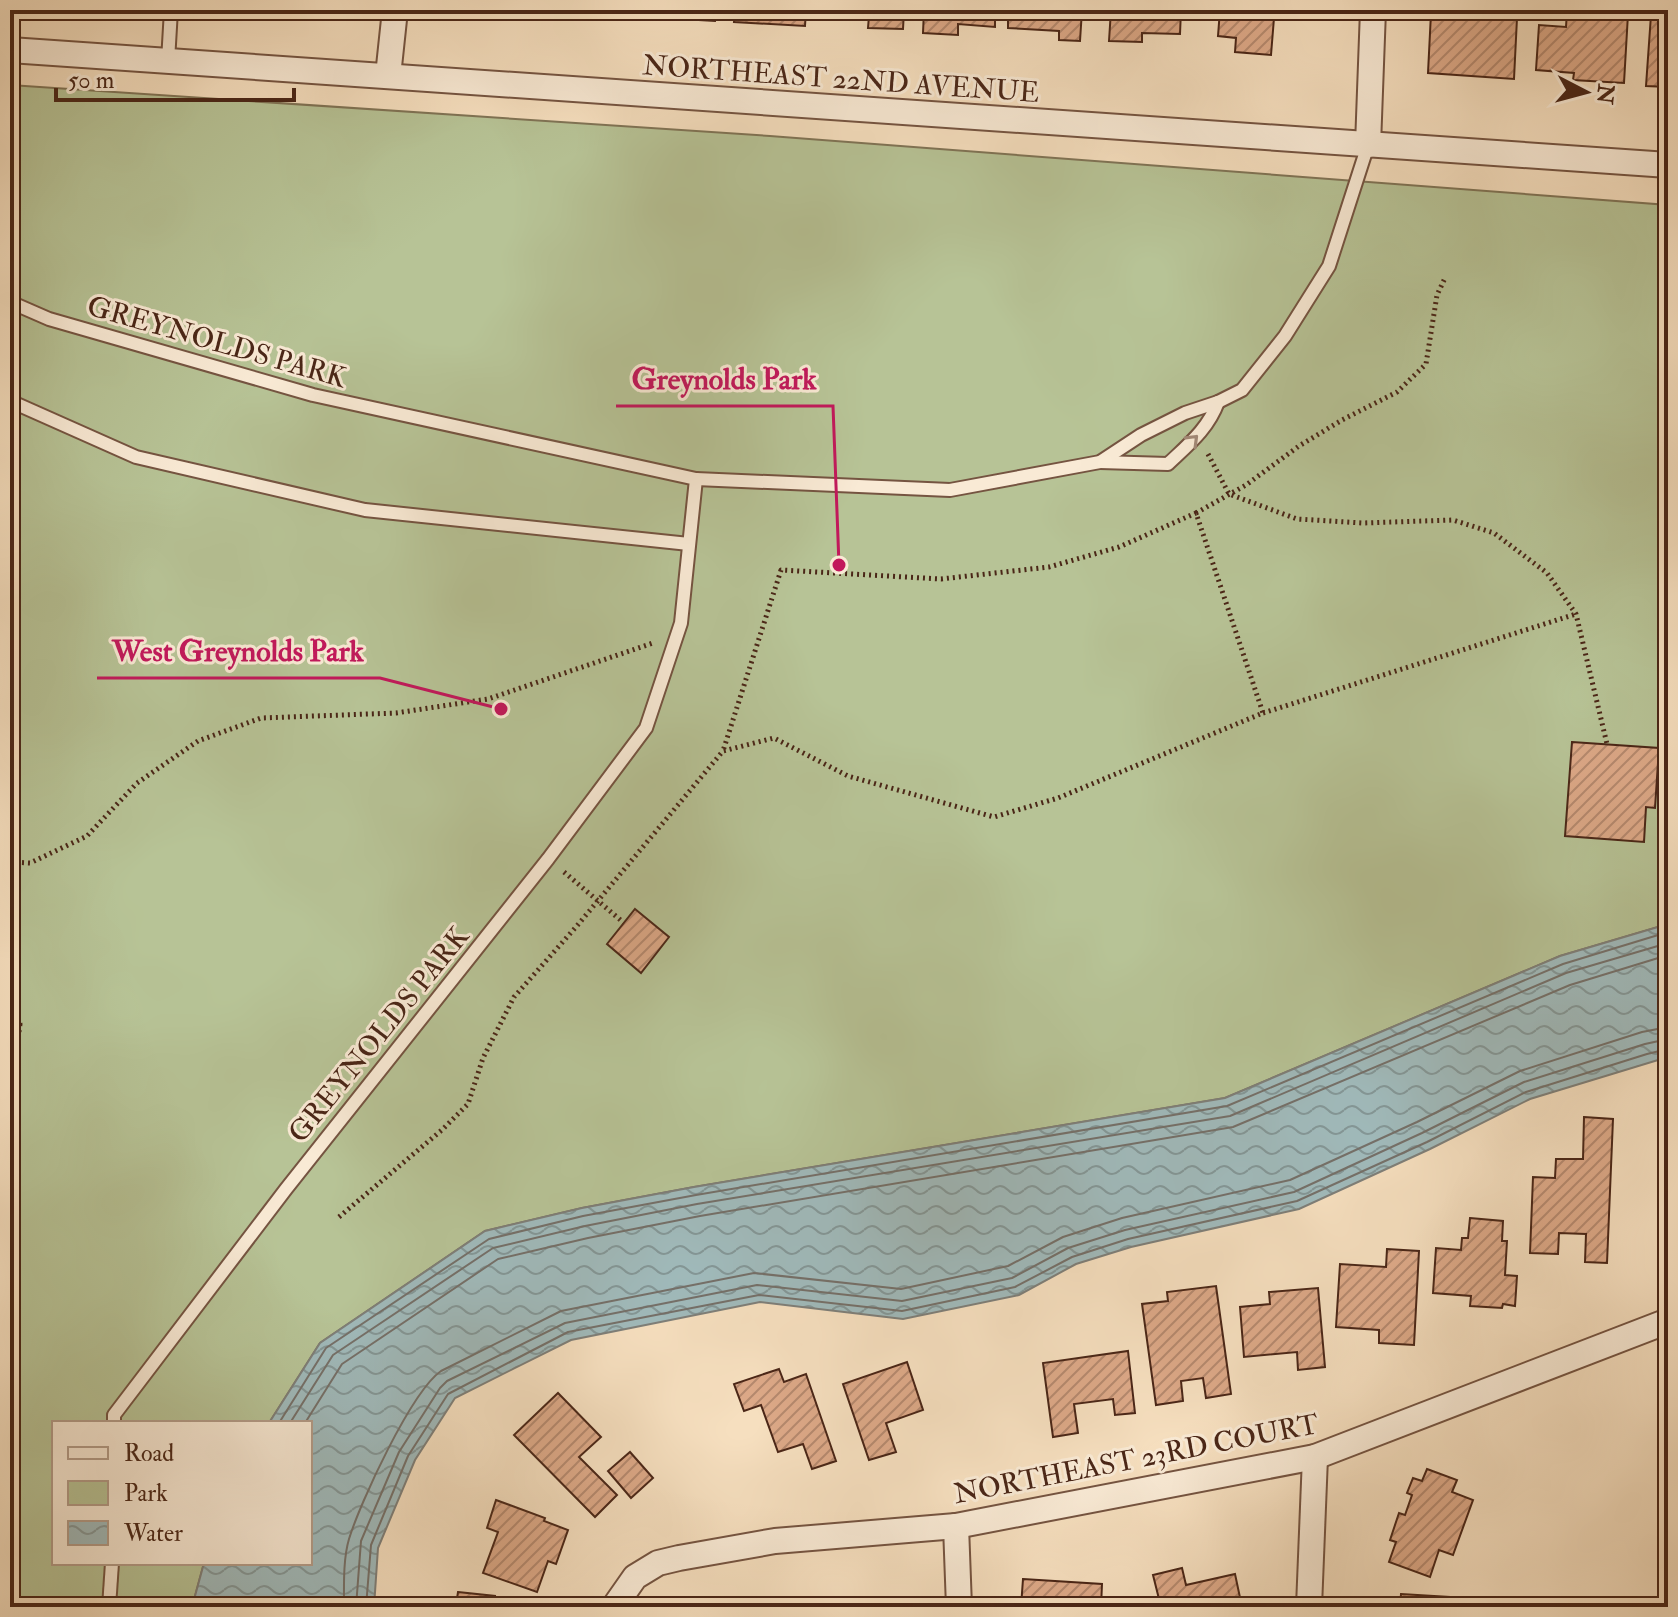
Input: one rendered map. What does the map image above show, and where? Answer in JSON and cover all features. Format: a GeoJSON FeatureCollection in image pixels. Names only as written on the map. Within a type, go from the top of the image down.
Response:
{"type":"FeatureCollection","features":[{"type":"Feature","properties":{"kind":"street"},"geometry":{"type":"LineString","coordinates":[[388,76],[395,10]]}},
{"type":"Feature","properties":{"kind":"street"},"geometry":{"type":"LineString","coordinates":[[1368,145],[1373,10]]}},
{"type":"Feature","properties":{"kind":"street","name":"NORTHEAST 22ND AVENUE"},"geometry":{"type":"LineString","coordinates":[[10,50],[1668,165]]}},
{"type":"Feature","properties":{"kind":"street","name":"NORTHEAST 23RD COURT"},"geometry":{"type":"LineString","coordinates":[[614,1607],[635,1577],[658,1563],[679,1558],[775,1541],[956,1526],[1315,1457],[1668,1321]]}},
{"type":"Feature","properties":{"kind":"street"},"geometry":{"type":"LineString","coordinates":[[1309,1607],[1315,1457]]}},
{"type":"Feature","properties":{"kind":"street"},"geometry":{"type":"LineString","coordinates":[[956,1526],[959,1607]]}},
{"type":"Feature","properties":{"kind":"lane"},"geometry":{"type":"LineString","coordinates":[[168,61],[171,10]]}},
{"type":"Feature","properties":{"kind":"lane","name":"GREYNOLDS PARK"},"geometry":{"type":"LineString","coordinates":[[10,302],[49,319],[313,395],[696,479],[950,490],[1100,462],[1152,429],[1242,390],[1285,336],[1329,266],[1368,145]]}},
{"type":"Feature","properties":{"kind":"lane"},"geometry":{"type":"LineString","coordinates":[[10,401],[136,457],[365,510],[689,544]]}},
{"type":"Feature","properties":{"kind":"lane"},"geometry":{"type":"LineString","coordinates":[[1100,462],[1168,464],[1198,436],[1211,419],[1218,402]]}},
{"type":"Feature","properties":{"kind":"lane","name":"GREYNOLDS PARK"},"geometry":{"type":"LineString","coordinates":[[114,1421],[114,1415],[286,1189],[548,859],[646,728],[681,623],[696,479]]}},
{"type":"Feature","properties":{"kind":"lane"},"geometry":{"type":"LineString","coordinates":[[109,1607],[112,1565]]}},
{"type":"Feature","properties":{"kind":"path"},"geometry":{"type":"LineString","coordinates":[[339,1217],[468,1104],[483,1058],[514,997],[723,751],[781,570],[941,579],[1049,567],[1119,547],[1196,513],[1331,426],[1397,392],[1426,364],[1437,295],[1445,278]]}},
{"type":"Feature","properties":{"kind":"path"},"geometry":{"type":"LineString","coordinates":[[1204,446],[1229,494],[1297,519],[1363,523],[1453,520],[1494,533],[1547,573],[1576,614],[1607,744]]}},
{"type":"Feature","properties":{"kind":"path"},"geometry":{"type":"LineString","coordinates":[[1196,513],[1263,713]]}},
{"type":"Feature","properties":{"kind":"path"},"geometry":{"type":"LineString","coordinates":[[723,751],[774,738],[848,776],[994,817],[1058,798],[1263,713],[1576,614]]}},
{"type":"Feature","properties":{"kind":"path"},"geometry":{"type":"LineString","coordinates":[[10,862],[30,863],[87,836],[137,783],[198,741],[261,718],[396,713],[488,699],[677,635]]}},
{"type":"Feature","properties":{"kind":"path"},"geometry":{"type":"LineString","coordinates":[[548,859],[624,923]]}},
{"type":"Feature","properties":{"kind":"path"},"geometry":{"type":"LineString","coordinates":[[10,1009],[20,1024],[10,1100]]}},
{"type":"Feature","properties":{"kind":"green space"},"geometry":{"type":"Polygon","coordinates":[[[10,85],[770,136],[1668,205],[1668,924],[1560,956],[1225,1098],[694,1187],[582,1208],[485,1231],[320,1343],[270,1421],[52,1421],[52,1565],[203,1565],[192,1607],[10,1607],[10,85]]]}},
{"type":"Feature","properties":{"kind":"water"},"geometry":{"type":"Polygon","coordinates":[[[1668,924],[1668,1057],[1530,1099],[1299,1209],[1131,1247],[1076,1264],[1019,1295],[903,1319],[760,1302],[571,1340],[455,1398],[415,1460],[378,1548],[374,1607],[192,1607],[203,1565],[312,1565],[312,1421],[270,1421],[320,1343],[485,1231],[582,1208],[694,1187],[1225,1098],[1560,956],[1668,924]]]}},
{"type":"Feature","properties":{"kind":"building"},"geometry":{"type":"Polygon","coordinates":[[[682,10],[716,10],[715,21],[682,19],[682,10]]]}},
{"type":"Feature","properties":{"kind":"building"},"geometry":{"type":"Polygon","coordinates":[[[735,10],[806,10],[805,26],[734,22],[735,10]]]}},
{"type":"Feature","properties":{"kind":"building"},"geometry":{"type":"Polygon","coordinates":[[[836,10],[904,10],[903,29],[868,28],[869,16],[836,14],[836,10]]]}},
{"type":"Feature","properties":{"kind":"building"},"geometry":{"type":"Polygon","coordinates":[[[924,10],[995,10],[995,27],[958,24],[958,35],[923,33],[924,10]]]}},
{"type":"Feature","properties":{"kind":"building"},"geometry":{"type":"Polygon","coordinates":[[[1008,10],[1082,10],[1080,41],[1059,40],[1059,31],[1008,28],[1008,10]]]}},
{"type":"Feature","properties":{"kind":"building"},"geometry":{"type":"Polygon","coordinates":[[[1111,10],[1181,10],[1180,34],[1142,33],[1142,42],[1109,41],[1111,10]]]}},
{"type":"Feature","properties":{"kind":"building"},"geometry":{"type":"Polygon","coordinates":[[[1220,10],[1263,10],[1262,17],[1274,18],[1271,55],[1235,52],[1236,38],[1218,36],[1220,10]]]}},
{"type":"Feature","properties":{"kind":"building"},"geometry":{"type":"Polygon","coordinates":[[[1458,10],[1491,10],[1490,17],[1517,18],[1514,79],[1428,73],[1431,13],[1458,15],[1458,10]]]}},
{"type":"Feature","properties":{"kind":"building"},"geometry":{"type":"Polygon","coordinates":[[[1567,11],[1628,14],[1624,83],[1573,80],[1574,73],[1536,70],[1539,25],[1566,27],[1567,11]]]}},
{"type":"Feature","properties":{"kind":"building"},"geometry":{"type":"Polygon","coordinates":[[[1651,15],[1668,16],[1668,87],[1646,86],[1651,15]]]}},
{"type":"Feature","properties":{"kind":"building"},"geometry":{"type":"Polygon","coordinates":[[[1572,742],[1659,748],[1655,808],[1646,807],[1644,842],[1565,836],[1572,742]]]}},
{"type":"Feature","properties":{"kind":"building"},"geometry":{"type":"Polygon","coordinates":[[[635,909],[669,937],[641,973],[607,944],[635,909]]]}},
{"type":"Feature","properties":{"kind":"building"},"geometry":{"type":"Polygon","coordinates":[[[1584,1117],[1613,1119],[1607,1263],[1585,1262],[1586,1234],[1559,1233],[1558,1254],[1530,1253],[1533,1177],[1555,1178],[1556,1159],[1583,1159],[1584,1117]]]}},
{"type":"Feature","properties":{"kind":"building"},"geometry":{"type":"Polygon","coordinates":[[[1470,1218],[1503,1221],[1502,1241],[1507,1241],[1505,1275],[1517,1276],[1515,1306],[1470,1306],[1471,1296],[1433,1293],[1436,1248],[1461,1250],[1462,1238],[1468,1238],[1470,1218]]]}},
{"type":"Feature","properties":{"kind":"building"},"geometry":{"type":"Polygon","coordinates":[[[1387,1249],[1419,1251],[1414,1345],[1379,1343],[1379,1330],[1336,1327],[1340,1264],[1386,1267],[1387,1249]]]}},
{"type":"Feature","properties":{"kind":"building"},"geometry":{"type":"Polygon","coordinates":[[[1216,1286],[1231,1394],[1206,1398],[1203,1378],[1181,1381],[1183,1401],[1156,1405],[1142,1304],[1168,1301],[1167,1292],[1216,1286]]]}},
{"type":"Feature","properties":{"kind":"building"},"geometry":{"type":"Polygon","coordinates":[[[1318,1288],[1325,1367],[1298,1370],[1297,1352],[1244,1357],[1240,1307],[1270,1304],[1269,1292],[1318,1288]]]}},
{"type":"Feature","properties":{"kind":"building"},"geometry":{"type":"Polygon","coordinates":[[[1128,1351],[1135,1413],[1115,1415],[1113,1399],[1074,1404],[1078,1433],[1053,1437],[1043,1363],[1128,1351]]]}},
{"type":"Feature","properties":{"kind":"building"},"geometry":{"type":"Polygon","coordinates":[[[907,1362],[923,1410],[886,1423],[896,1452],[869,1460],[843,1384],[907,1362]]]}},
{"type":"Feature","properties":{"kind":"building"},"geometry":{"type":"Polygon","coordinates":[[[779,1369],[784,1382],[806,1374],[836,1461],[812,1469],[803,1444],[778,1452],[761,1405],[744,1411],[734,1384],[779,1369]]]}},
{"type":"Feature","properties":{"kind":"building"},"geometry":{"type":"Polygon","coordinates":[[[558,1393],[601,1437],[579,1457],[617,1495],[595,1517],[514,1435],[558,1393]]]}},
{"type":"Feature","properties":{"kind":"building"},"geometry":{"type":"Polygon","coordinates":[[[630,1452],[653,1478],[631,1498],[608,1471],[630,1452]]]}},
{"type":"Feature","properties":{"kind":"building"},"geometry":{"type":"Polygon","coordinates":[[[1427,1469],[1457,1480],[1452,1492],[1473,1500],[1453,1555],[1439,1550],[1430,1577],[1389,1562],[1396,1542],[1390,1540],[1399,1513],[1405,1515],[1412,1495],[1407,1493],[1413,1478],[1422,1481],[1427,1469]]]}},
{"type":"Feature","properties":{"kind":"building"},"geometry":{"type":"Polygon","coordinates":[[[496,1500],[568,1530],[556,1564],[548,1561],[537,1592],[483,1573],[498,1532],[487,1528],[496,1500]]]}},
{"type":"Feature","properties":{"kind":"building"},"geometry":{"type":"Polygon","coordinates":[[[1182,1568],[1186,1585],[1235,1574],[1242,1607],[1161,1607],[1153,1575],[1182,1568]]]}},
{"type":"Feature","properties":{"kind":"building"},"geometry":{"type":"Polygon","coordinates":[[[1023,1579],[1102,1584],[1101,1607],[1021,1607],[1023,1579]]]}},
{"type":"Feature","properties":{"kind":"building"},"geometry":{"type":"Polygon","coordinates":[[[458,1592],[495,1596],[494,1607],[417,1607],[418,1600],[456,1605],[458,1592]]]}},
{"type":"Feature","properties":{"kind":"building"},"geometry":{"type":"Polygon","coordinates":[[[1401,1594],[1466,1598],[1465,1607],[1400,1607],[1401,1594]]]}},
{"type":"Feature","properties":{"kind":"place","name":"Greynolds Park"},"geometry":{"type":"Point","coordinates":[839,565]}},
{"type":"Feature","properties":{"kind":"place","name":"West Greynolds Park"},"geometry":{"type":"Point","coordinates":[501,709]}}]}
